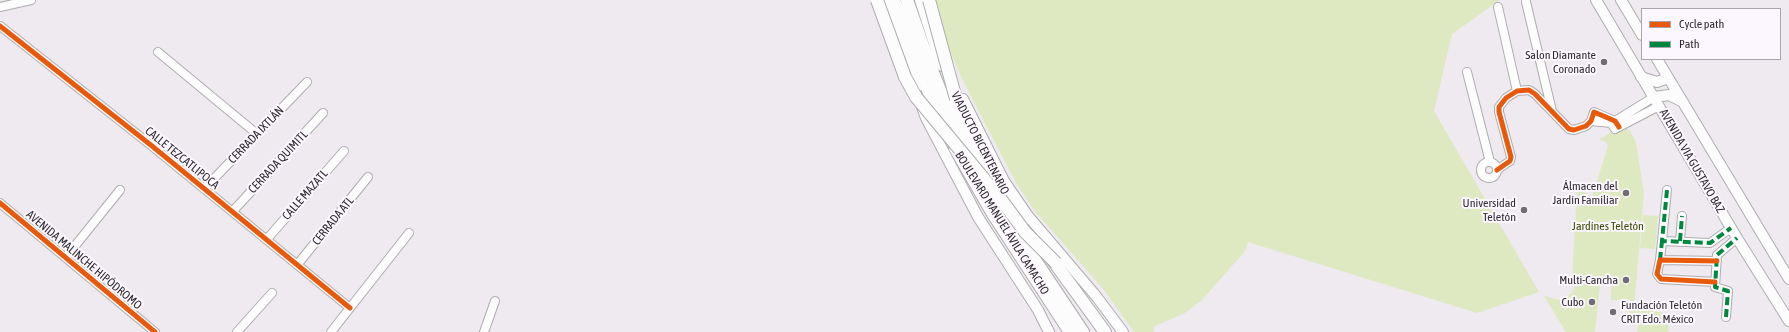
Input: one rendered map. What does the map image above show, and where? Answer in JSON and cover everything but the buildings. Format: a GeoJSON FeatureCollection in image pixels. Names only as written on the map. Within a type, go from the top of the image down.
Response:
{"type":"FeatureCollection","features":[{"type":"Feature","properties":{"kind":"highway"},"geometry":{"type":"LineString","coordinates":[[877,0],[905,77],[916,98],[1000,198],[1025,232],[1056,263]]}},
{"type":"Feature","properties":{"kind":"highway","name":"BOULEVARD MANUEL ÁVILA CAMACHO"},"geometry":{"type":"LineString","coordinates":[[894,0],[936,112],[966,169],[1070,332]]}},
{"type":"Feature","properties":{"kind":"highway","name":"BOULEVARD MANUEL ÁVILA CAMACHO"},"geometry":{"type":"LineString","coordinates":[[907,0],[928,64],[947,107],[975,162],[999,207],[1083,332]]}},
{"type":"Feature","properties":{"kind":"highway","name":"VIADUCTO BICENTENARIO"},"geometry":{"type":"LineString","coordinates":[[921,0],[933,41],[956,99],[1003,189],[1023,221],[1056,263],[1105,332]]}},
{"type":"Feature","properties":{"kind":"highway"},"geometry":{"type":"LineString","coordinates":[[929,0],[956,99]]}},
{"type":"Feature","properties":{"kind":"highway"},"geometry":{"type":"LineString","coordinates":[[1059,314],[1065,332]]}},
{"type":"Feature","properties":{"kind":"main road","name":"BOULEVARD MANUEL ÁVILA CAMACHO"},"geometry":{"type":"LineString","coordinates":[[884,0],[926,118],[978,217],[1038,310],[1049,332]]}},
{"type":"Feature","properties":{"kind":"main road","name":"BOULEVARD MANUEL ÁVILA CAMACHO"},"geometry":{"type":"LineString","coordinates":[[925,0],[948,71],[1004,181],[1028,216],[1096,296],[1123,332]]}},
{"type":"Feature","properties":{"kind":"main road","name":"AVENIDA VIA GUSTAVO BAZ"},"geometry":{"type":"LineString","coordinates":[[1596,0],[1737,238],[1789,321]]}},
{"type":"Feature","properties":{"kind":"main road"},"geometry":{"type":"LineString","coordinates":[[1621,0],[1641,33]]}},
{"type":"Feature","properties":{"kind":"main road","name":"AVENIDA VIA GUSTAVO BAZ"},"geometry":{"type":"LineString","coordinates":[[1658,60],[1789,279]]}},
{"type":"Feature","properties":{"kind":"main road"},"geometry":{"type":"LineString","coordinates":[[1641,77],[1657,82],[1668,78]]}},
{"type":"Feature","properties":{"kind":"main road"},"geometry":{"type":"LineString","coordinates":[[1657,101],[1669,95],[1683,102]]}},
{"type":"Feature","properties":{"kind":"street"},"geometry":{"type":"LineString","coordinates":[[0,6],[31,0]]}},
{"type":"Feature","properties":{"kind":"street"},"geometry":{"type":"LineString","coordinates":[[1526,2],[1552,112]]}},
{"type":"Feature","properties":{"kind":"street"},"geometry":{"type":"LineString","coordinates":[[1498,7],[1517,91]]}},
{"type":"Feature","properties":{"kind":"street","name":"CALLE TEZCATLIPOCA"},"geometry":{"type":"LineString","coordinates":[[0,26],[267,239],[350,308]]}},
{"type":"Feature","properties":{"kind":"street"},"geometry":{"type":"LineString","coordinates":[[158,52],[257,134]]}},
{"type":"Feature","properties":{"kind":"street"},"geometry":{"type":"LineString","coordinates":[[1467,72],[1490,162],[1495,164],[1497,170]]}},
{"type":"Feature","properties":{"kind":"street","name":"CERRADA IXTLÁN"},"geometry":{"type":"LineString","coordinates":[[204,189],[308,82]]}},
{"type":"Feature","properties":{"kind":"street"},"geometry":{"type":"LineString","coordinates":[[1490,162],[1482,166],[1483,175],[1492,178],[1497,170],[1510,161],[1511,157],[1499,107],[1506,98],[1517,91],[1529,90],[1535,94],[1569,129],[1580,128],[1591,121],[1594,112],[1615,124]]}},
{"type":"Feature","properties":{"kind":"street"},"geometry":{"type":"LineString","coordinates":[[1591,121],[1615,124],[1657,101]]}},
{"type":"Feature","properties":{"kind":"street","name":"CERRADA QUIMITL"},"geometry":{"type":"LineString","coordinates":[[233,212],[323,113]]}},
{"type":"Feature","properties":{"kind":"street","name":"CALLE MAZATL"},"geometry":{"type":"LineString","coordinates":[[267,239],[344,151]]}},
{"type":"Feature","properties":{"kind":"street","name":"CERRADA ATL"},"geometry":{"type":"LineString","coordinates":[[297,265],[368,177]]}},
{"type":"Feature","properties":{"kind":"street"},"geometry":{"type":"LineString","coordinates":[[66,257],[120,190]]}},
{"type":"Feature","properties":{"kind":"street"},"geometry":{"type":"LineString","coordinates":[[1667,190],[1660,260],[1657,274],[1661,279],[1715,282]]}},
{"type":"Feature","properties":{"kind":"street","name":"AVENIDA MALINCHE HIPÓDROMO"},"geometry":{"type":"LineString","coordinates":[[0,203],[154,332]]}},
{"type":"Feature","properties":{"kind":"street"},"geometry":{"type":"LineString","coordinates":[[1680,241],[1682,216]]}},
{"type":"Feature","properties":{"kind":"street"},"geometry":{"type":"LineString","coordinates":[[1662,241],[1710,243],[1731,228]]}},
{"type":"Feature","properties":{"kind":"street"},"geometry":{"type":"LineString","coordinates":[[330,332],[410,233]]}},
{"type":"Feature","properties":{"kind":"street"},"geometry":{"type":"LineString","coordinates":[[1726,317],[1728,291],[1726,289],[1715,288],[1718,253],[1737,238]]}},
{"type":"Feature","properties":{"kind":"street"},"geometry":{"type":"LineString","coordinates":[[1660,260],[1717,261]]}},
{"type":"Feature","properties":{"kind":"street"},"geometry":{"type":"LineString","coordinates":[[237,332],[272,293]]}},
{"type":"Feature","properties":{"kind":"street"},"geometry":{"type":"LineString","coordinates":[[484,332],[495,301]]}},
{"type":"Feature","properties":{"kind":"green space"},"geometry":{"type":"Polygon","coordinates":[[[935,0],[1500,0],[1452,34],[1434,111],[1539,292],[1477,313],[1248,242],[1246,250],[1202,300],[1185,313],[1153,327],[1154,332],[1134,332],[1104,290],[1034,210],[1016,183],[962,79],[947,44],[935,0]]]}},
{"type":"Feature","properties":{"kind":"green space","name":"Jardínes Teletón"},"geometry":{"type":"Polygon","coordinates":[[[1624,128],[1630,131],[1636,142],[1644,194],[1634,308],[1670,314],[1668,332],[1637,332],[1640,318],[1629,317],[1630,300],[1611,300],[1611,284],[1600,284],[1595,332],[1566,332],[1544,296],[1560,300],[1568,296],[1573,291],[1575,285],[1572,280],[1577,188],[1592,197],[1608,146],[1605,141],[1599,140],[1611,132],[1624,128]]]}},
{"type":"Feature","properties":{"kind":"green space"},"geometry":{"type":"Polygon","coordinates":[[[1643,215],[1658,216],[1655,249],[1640,248],[1643,215]]]}},
{"type":"Feature","properties":{"kind":"marked path"},"geometry":{"type":"LineString","coordinates":[[1667,190],[1662,241],[1710,243],[1731,228]]}},
{"type":"Feature","properties":{"kind":"marked path"},"geometry":{"type":"LineString","coordinates":[[1680,241],[1682,216]]}},
{"type":"Feature","properties":{"kind":"marked path"},"geometry":{"type":"LineString","coordinates":[[1726,317],[1728,291],[1715,287],[1717,255],[1737,238]]}},
{"type":"Feature","properties":{"kind":"marked path"},"geometry":{"type":"LineString","coordinates":[[1660,260],[1662,241]]}},
{"type":"Feature","properties":{"kind":"cycle path"},"geometry":{"type":"LineString","coordinates":[[0,26],[152,146],[350,308]]}},
{"type":"Feature","properties":{"kind":"cycle path"},"geometry":{"type":"LineString","coordinates":[[1497,170],[1510,161],[1511,157],[1499,107],[1506,98],[1517,91],[1529,90],[1535,94],[1569,129],[1574,130],[1586,126],[1591,121],[1594,112],[1615,121],[1619,127]]}},
{"type":"Feature","properties":{"kind":"cycle path"},"geometry":{"type":"LineString","coordinates":[[0,203],[155,332]]}},
{"type":"Feature","properties":{"kind":"cycle path"},"geometry":{"type":"LineString","coordinates":[[1715,282],[1661,279],[1657,274],[1660,260],[1717,261]]}},
{"type":"Feature","properties":{"kind":"place","name":"Salon Diamante Coronado"},"geometry":{"type":"Point","coordinates":[1604,62]}},
{"type":"Feature","properties":{"kind":"place","name":"Álmacen del Jardín Familiar"},"geometry":{"type":"Point","coordinates":[1626,193]}},
{"type":"Feature","properties":{"kind":"place","name":"Universidad Teletón"},"geometry":{"type":"Point","coordinates":[1524,210]}},
{"type":"Feature","properties":{"kind":"place","name":"Multi-Cancha"},"geometry":{"type":"Point","coordinates":[1626,280]}},
{"type":"Feature","properties":{"kind":"place","name":"Cubo"},"geometry":{"type":"Point","coordinates":[1592,302]}},
{"type":"Feature","properties":{"kind":"place","name":"Fundación Teletón CRIT Edo. México"},"geometry":{"type":"Point","coordinates":[1613,312]}}]}
